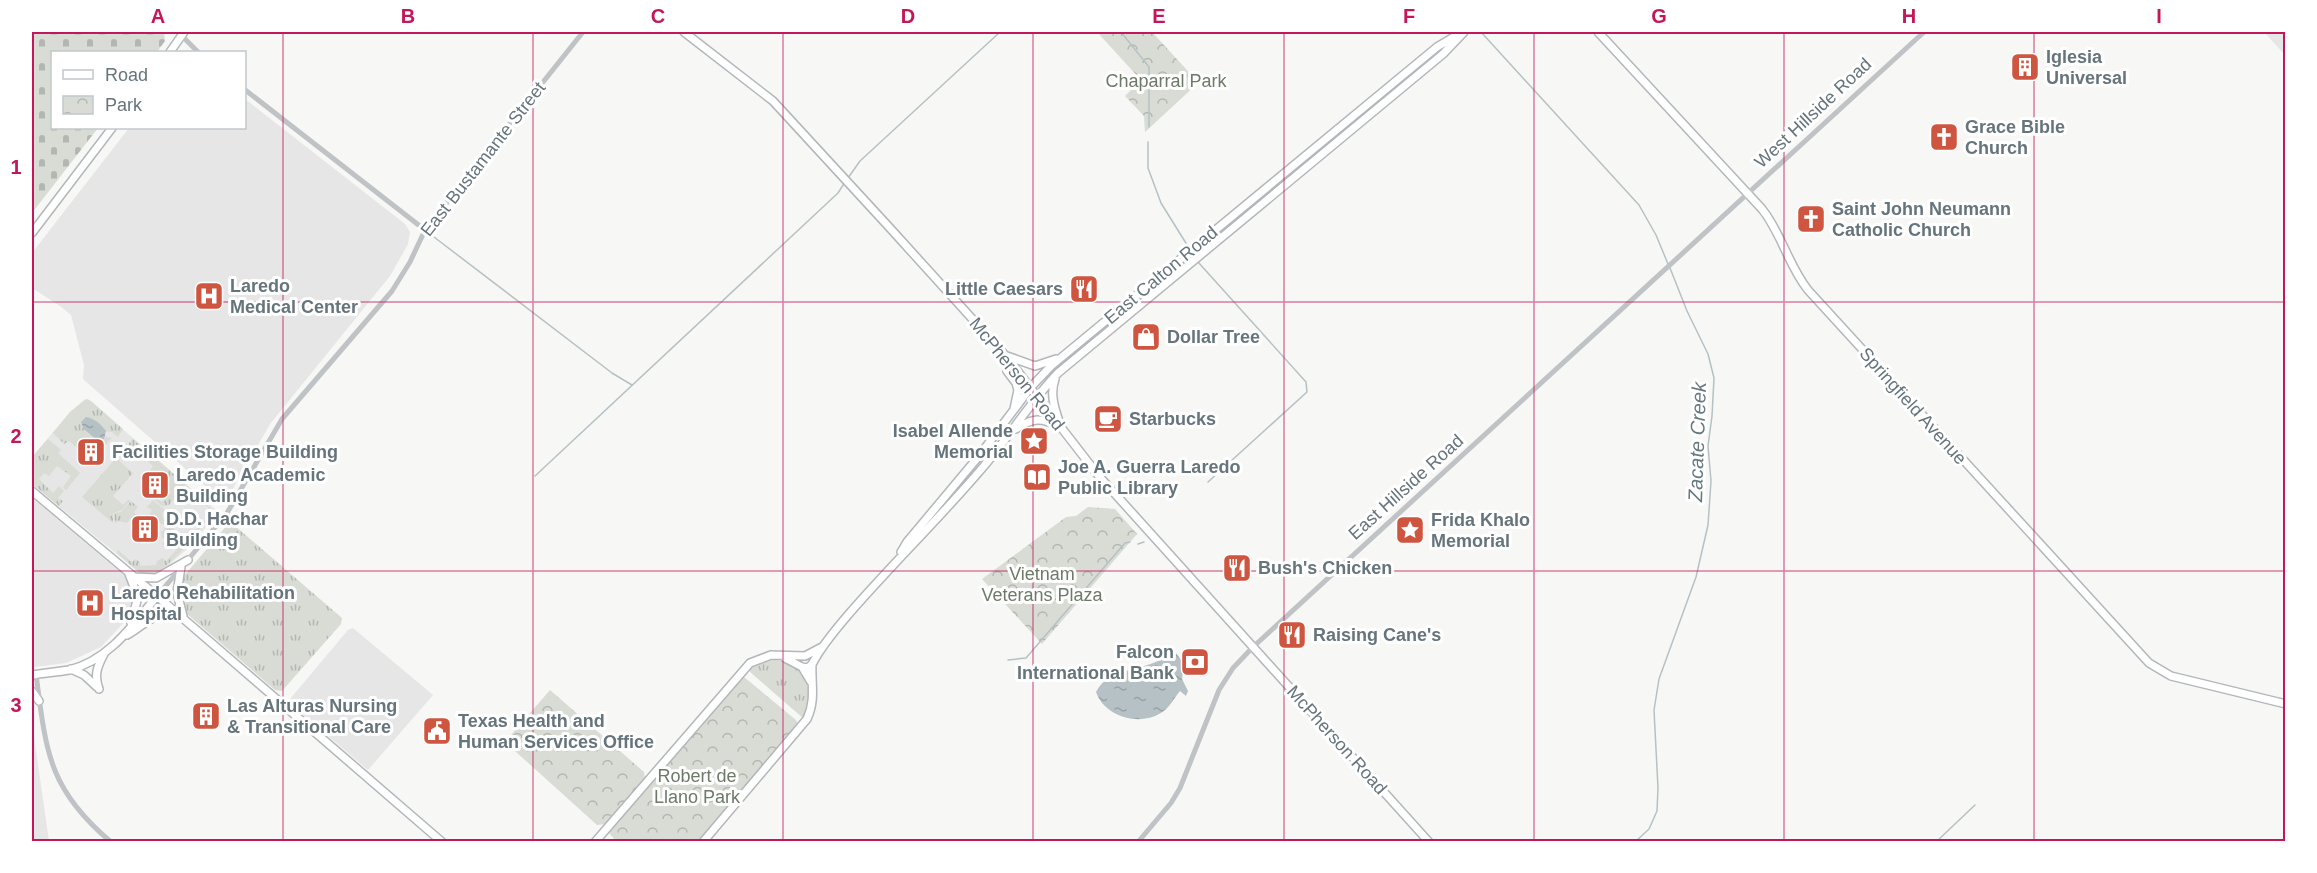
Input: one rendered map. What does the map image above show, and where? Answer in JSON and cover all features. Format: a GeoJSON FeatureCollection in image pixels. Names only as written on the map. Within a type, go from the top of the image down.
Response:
{"type":"FeatureCollection","features":[{"type":"Feature","properties":{"kind":"main road","name":"McPherson Road"},"geometry":{"type":"LineString","coordinates":[[684,32],[772,101],[855,190],[1005,355],[1098,475],[1429,842]]}},
{"type":"Feature","properties":{"kind":"main road","name":"East Calton Road"},"geometry":{"type":"LineString","coordinates":[[899,557],[907,542],[1031,387],[1066,354],[1437,47],[1463,32]]}},
{"type":"Feature","properties":{"kind":"main road","name":"East Calton Road"},"geometry":{"type":"LineString","coordinates":[[813,663],[822,646],[899,557],[939,518],[1058,373],[1443,54],[1463,32]]}},
{"type":"Feature","properties":{"kind":"main road","name":"Springfield Avenue"},"geometry":{"type":"LineString","coordinates":[[1598,32],[1748,193],[1772,223],[1791,265],[1808,290],[2149,663],[2171,676],[2286,704]]}},
{"type":"Feature","properties":{"kind":"main road"},"geometry":{"type":"LineString","coordinates":[[171,51],[183,33]]}},
{"type":"Feature","properties":{"kind":"main road"},"geometry":{"type":"LineString","coordinates":[[1385,90],[1391,97]]}},
{"type":"Feature","properties":{"kind":"main road"},"geometry":{"type":"LineString","coordinates":[[32,233],[111,129]]}},
{"type":"Feature","properties":{"kind":"main road"},"geometry":{"type":"LineString","coordinates":[[1261,192],[1267,200]]}},
{"type":"Feature","properties":{"kind":"main road"},"geometry":{"type":"LineString","coordinates":[[1162,274],[1168,282]]}},
{"type":"Feature","properties":{"kind":"main road"},"geometry":{"type":"LineString","coordinates":[[1117,312],[1123,320]]}},
{"type":"Feature","properties":{"kind":"main road"},"geometry":{"type":"LineString","coordinates":[[1101,325],[1102,336]]}},
{"type":"Feature","properties":{"kind":"main road"},"geometry":{"type":"LineString","coordinates":[[1013,412],[1017,389],[1016,383],[1007,371],[1005,355],[1035,366],[1042,366],[1066,354]]}},
{"type":"Feature","properties":{"kind":"main road"},"geometry":{"type":"LineString","coordinates":[[1058,373],[1052,389],[1060,426]]}},
{"type":"Feature","properties":{"kind":"main road"},"geometry":{"type":"LineString","coordinates":[[1009,434],[1032,419],[1045,420],[1060,426]]}},
{"type":"Feature","properties":{"kind":"main road"},"geometry":{"type":"LineString","coordinates":[[32,491],[182,617],[442,842]]}},
{"type":"Feature","properties":{"kind":"main road"},"geometry":{"type":"LineString","coordinates":[[933,512],[939,518]]}},
{"type":"Feature","properties":{"kind":"main road"},"geometry":{"type":"LineString","coordinates":[[134,576],[156,578],[188,560]]}},
{"type":"Feature","properties":{"kind":"main road"},"geometry":{"type":"LineString","coordinates":[[181,567],[177,593],[182,617]]}},
{"type":"Feature","properties":{"kind":"main road"},"geometry":{"type":"LineString","coordinates":[[126,570],[136,587],[138,597],[129,629]]}},
{"type":"Feature","properties":{"kind":"main road","name":"East Bustamante Street"},"geometry":{"type":"LineString","coordinates":[[34,674],[71,669],[105,652],[120,639],[157,596]]}},
{"type":"Feature","properties":{"kind":"main road"},"geometry":{"type":"LineString","coordinates":[[120,639],[157,615],[167,613],[182,617]]}},
{"type":"Feature","properties":{"kind":"main road","name":"East Calton Road"},"geometry":{"type":"LineString","coordinates":[[805,656],[822,646]]}},
{"type":"Feature","properties":{"kind":"main road"},"geometry":{"type":"LineString","coordinates":[[71,669],[84,675],[99,689],[95,679],[96,672],[105,652]]}},
{"type":"Feature","properties":{"kind":"main road"},"geometry":{"type":"LineString","coordinates":[[595,842],[743,669],[758,658],[771,655],[811,658],[813,663],[812,708],[802,727],[704,842]]}},
{"type":"Feature","properties":{"kind":"main road"},"geometry":{"type":"LineString","coordinates":[[780,656],[802,667],[808,668],[813,663]]}},
{"type":"Feature","properties":{"kind":"main road"},"geometry":{"type":"LineString","coordinates":[[805,656],[801,660],[802,667],[813,687]]}},
{"type":"Feature","properties":{"kind":"main road"},"geometry":{"type":"LineString","coordinates":[[32,691],[39,701]]}},
{"type":"Feature","properties":{"kind":"street","name":"East Bustamante Street"},"geometry":{"type":"LineString","coordinates":[[157,596],[227,513],[282,419],[392,291],[410,262],[425,230],[583,32]]}},
{"type":"Feature","properties":{"kind":"street","name":"West Hillside Road"},"geometry":{"type":"LineString","coordinates":[[1748,193],[1924,32]]}},
{"type":"Feature","properties":{"kind":"street"},"geometry":{"type":"LineString","coordinates":[[183,33],[197,51]]}},
{"type":"Feature","properties":{"kind":"street"},"geometry":{"type":"LineString","coordinates":[[246,90],[425,230]]}},
{"type":"Feature","properties":{"kind":"street","name":"East Hillside Road"},"geometry":{"type":"LineString","coordinates":[[1138,842],[1171,803],[1180,788],[1219,690],[1233,668],[1253,647],[1748,193]]}},
{"type":"Feature","properties":{"kind":"street"},"geometry":{"type":"LineString","coordinates":[[34,674],[45,742],[59,783],[80,813],[111,842]]}},
{"type":"Feature","properties":{"kind":"shaded area"},"geometry":{"type":"Polygon","coordinates":[[[2264,32],[2285,32],[2285,55],[2264,32]]]}},
{"type":"Feature","properties":{"kind":"shaded area","name":"Laredo Medical Center"},"geometry":{"type":"Polygon","coordinates":[[[246,100],[405,224],[410,232],[408,244],[390,276],[270,424],[227,499],[222,501],[83,379],[84,365],[71,315],[32,288],[32,253],[128,129],[246,129],[246,100]]]}},
{"type":"Feature","properties":{"kind":"shaded area"},"geometry":{"type":"Polygon","coordinates":[[[88,399],[216,510],[215,517],[186,550],[158,575],[142,575],[32,484],[32,457],[70,412],[88,399]]]}},
{"type":"Feature","properties":{"kind":"shaded area"},"geometry":{"type":"Polygon","coordinates":[[[32,498],[125,576],[136,595],[130,616],[101,647],[66,663],[34,667],[32,637],[32,498]]]}},
{"type":"Feature","properties":{"kind":"shaded area"},"geometry":{"type":"Polygon","coordinates":[[[353,628],[433,695],[368,770],[292,705],[290,699],[348,630],[353,628]]]}},
{"type":"Feature","properties":{"kind":"shaded area"},"geometry":{"type":"Polygon","coordinates":[[[32,723],[49,841],[32,841],[32,723]]]}},
{"type":"Feature","properties":{"kind":"green space"},"geometry":{"type":"Polygon","coordinates":[[[32,32],[164,32],[165,41],[158,51],[51,51],[51,129],[97,129],[32,213],[32,32]]]}},
{"type":"Feature","properties":{"kind":"green space","name":"Chaparral Park"},"geometry":{"type":"Polygon","coordinates":[[[1097,32],[1152,32],[1197,81],[1197,84],[1145,132],[1144,116],[1125,96],[1141,80],[1097,32]]]}},
{"type":"Feature","properties":{"kind":"green space"},"geometry":{"type":"Polygon","coordinates":[[[86,399],[123,429],[118,437],[112,432],[104,431],[104,436],[112,438],[89,463],[92,468],[84,459],[88,456],[93,458],[97,452],[88,445],[83,453],[69,441],[64,444],[53,433],[70,412],[86,399]]]}},
{"type":"Feature","properties":{"kind":"green space"},"geometry":{"type":"Polygon","coordinates":[[[48,439],[61,450],[58,453],[80,473],[66,490],[63,487],[71,476],[57,466],[49,476],[44,473],[39,479],[53,493],[59,486],[64,491],[58,498],[63,501],[59,506],[32,484],[32,457],[48,439]]]}},
{"type":"Feature","properties":{"kind":"green space"},"geometry":{"type":"Polygon","coordinates":[[[133,439],[186,485],[169,505],[162,506],[154,499],[155,497],[162,502],[171,492],[149,472],[153,466],[146,460],[144,462],[126,446],[133,439]]]}},
{"type":"Feature","properties":{"kind":"green space"},"geometry":{"type":"Polygon","coordinates":[[[116,458],[133,473],[113,496],[123,505],[130,500],[122,510],[113,513],[113,523],[82,497],[116,458]]]}},
{"type":"Feature","properties":{"kind":"green space"},"geometry":{"type":"Polygon","coordinates":[[[187,486],[213,511],[191,540],[187,533],[190,529],[194,532],[209,515],[206,512],[209,508],[199,499],[195,502],[192,499],[194,495],[189,491],[186,494],[183,491],[187,486]]]}},
{"type":"Feature","properties":{"kind":"green space"},"geometry":{"type":"Polygon","coordinates":[[[153,500],[165,510],[162,513],[163,518],[175,530],[164,545],[162,543],[166,542],[166,538],[162,538],[161,531],[164,531],[165,525],[157,519],[151,519],[149,515],[152,510],[147,507],[153,500]]]}},
{"type":"Feature","properties":{"kind":"green space"},"geometry":{"type":"Polygon","coordinates":[[[131,501],[138,507],[134,512],[138,516],[127,523],[119,521],[115,523],[114,513],[121,512],[131,501]]]}},
{"type":"Feature","properties":{"kind":"green space","name":"Vietnam Veterans Plaza"},"geometry":{"type":"Polygon","coordinates":[[[1088,507],[1115,509],[1137,534],[1042,644],[982,579],[1066,517],[1076,516],[1088,507]]]}},
{"type":"Feature","properties":{"kind":"green space"},"geometry":{"type":"Polygon","coordinates":[[[228,524],[235,526],[342,618],[341,624],[282,691],[275,690],[186,613],[178,597],[183,577],[228,524]]]}},
{"type":"Feature","properties":{"kind":"green space"},"geometry":{"type":"Polygon","coordinates":[[[179,540],[187,545],[168,564],[156,572],[146,574],[142,572],[145,575],[142,575],[117,553],[118,550],[132,562],[136,559],[140,562],[140,566],[156,565],[157,561],[162,558],[166,561],[178,548],[175,544],[179,540]]]}},
{"type":"Feature","properties":{"kind":"green space"},"geometry":{"type":"Polygon","coordinates":[[[774,660],[785,661],[793,666],[806,680],[809,698],[808,708],[803,718],[750,672],[750,669],[760,663],[774,660]]]}},
{"type":"Feature","properties":{"kind":"green space","name":"Robert de Llano Park"},"geometry":{"type":"Polygon","coordinates":[[[744,677],[796,720],[798,724],[796,729],[700,841],[616,841],[609,833],[611,828],[740,678],[744,677]]]}},
{"type":"Feature","properties":{"kind":"green space","name":"Robert de Llano Park"},"geometry":{"type":"Polygon","coordinates":[[[550,690],[644,772],[645,779],[606,824],[597,825],[505,742],[550,690]]]}},
{"type":"Feature","properties":{"kind":"water"},"geometry":{"type":"Polygon","coordinates":[[[86,417],[95,420],[104,428],[106,431],[104,439],[97,440],[84,429],[81,422],[86,417]]]}},
{"type":"Feature","properties":{"kind":"water"},"geometry":{"type":"Polygon","coordinates":[[[1171,651],[1176,653],[1184,664],[1182,679],[1188,691],[1186,696],[1180,691],[1165,710],[1156,715],[1136,719],[1116,714],[1101,701],[1096,692],[1111,677],[1154,663],[1171,651]]]}},
{"type":"Feature","properties":{"kind":"waterway"},"geometry":{"type":"LineString","coordinates":[[848,178],[860,161],[1000,32]]}},
{"type":"Feature","properties":{"kind":"waterway"},"geometry":{"type":"LineString","coordinates":[[1121,32],[1149,67],[1149,127]]}},
{"type":"Feature","properties":{"kind":"waterway","name":"Zacate Creek"},"geometry":{"type":"LineString","coordinates":[[1481,32],[1639,205],[1656,235],[1668,264]]}},
{"type":"Feature","properties":{"kind":"waterway"},"geometry":{"type":"LineString","coordinates":[[1148,142],[1148,168],[1161,203],[1189,248]]}},
{"type":"Feature","properties":{"kind":"waterway"},"geometry":{"type":"LineString","coordinates":[[535,476],[838,193],[845,182]]}},
{"type":"Feature","properties":{"kind":"waterway"},"geometry":{"type":"LineString","coordinates":[[434,237],[612,373],[632,385]]}},
{"type":"Feature","properties":{"kind":"waterway"},"geometry":{"type":"LineString","coordinates":[[1198,262],[1306,382],[1307,392],[1208,482]]}},
{"type":"Feature","properties":{"kind":"waterway","name":"Zacate Creek"},"geometry":{"type":"LineString","coordinates":[[1635,842],[1649,829],[1657,811],[1654,710],[1659,679],[1696,577],[1708,525],[1711,481],[1708,446],[1714,378],[1708,354],[1687,311],[1670,268]]}},
{"type":"Feature","properties":{"kind":"waterway"},"geometry":{"type":"LineString","coordinates":[[1008,660],[1026,658],[1125,543],[1130,542]]}},
{"type":"Feature","properties":{"kind":"waterway"},"geometry":{"type":"LineString","coordinates":[[1138,544],[1144,542]]}},
{"type":"Feature","properties":{"kind":"waterway"},"geometry":{"type":"LineString","coordinates":[[1936,842],[1975,805]]}},
{"type":"Feature","properties":{"kind":"place","name":"Iglesia Universal"},"geometry":{"type":"Point","coordinates":[2025,67]}},
{"type":"Feature","properties":{"kind":"place","name":"Grace Bible Church"},"geometry":{"type":"Point","coordinates":[1944,137]}},
{"type":"Feature","properties":{"kind":"place","name":"Saint John Neumann Catholic Church"},"geometry":{"type":"Point","coordinates":[1811,219]}},
{"type":"Feature","properties":{"kind":"place","name":"Little Caesars"},"geometry":{"type":"Point","coordinates":[1084,289]}},
{"type":"Feature","properties":{"kind":"place","name":"Laredo Medical Center"},"geometry":{"type":"Point","coordinates":[209,296]}},
{"type":"Feature","properties":{"kind":"place","name":"Dollar Tree"},"geometry":{"type":"Point","coordinates":[1146,337]}},
{"type":"Feature","properties":{"kind":"place","name":"Starbucks"},"geometry":{"type":"Point","coordinates":[1108,419]}},
{"type":"Feature","properties":{"kind":"place","name":"Isabel Allende Memorial"},"geometry":{"type":"Point","coordinates":[1034,441]}},
{"type":"Feature","properties":{"kind":"place","name":"Facilities Storage Building"},"geometry":{"type":"Point","coordinates":[91,452]}},
{"type":"Feature","properties":{"kind":"place","name":"Joe A. Guerra Laredo Public Library"},"geometry":{"type":"Point","coordinates":[1037,477]}},
{"type":"Feature","properties":{"kind":"place","name":"Laredo Academic Building"},"geometry":{"type":"Point","coordinates":[155,485]}},
{"type":"Feature","properties":{"kind":"place","name":"D.D. Hachar Building"},"geometry":{"type":"Point","coordinates":[145,529]}},
{"type":"Feature","properties":{"kind":"place","name":"Frida Khalo Memorial"},"geometry":{"type":"Point","coordinates":[1410,530]}},
{"type":"Feature","properties":{"kind":"place","name":"Bush's Chicken"},"geometry":{"type":"Point","coordinates":[1237,568]}},
{"type":"Feature","properties":{"kind":"place","name":"Laredo Rehabilitation Hospital"},"geometry":{"type":"Point","coordinates":[90,603]}},
{"type":"Feature","properties":{"kind":"place","name":"Raising Cane's"},"geometry":{"type":"Point","coordinates":[1292,635]}},
{"type":"Feature","properties":{"kind":"place","name":"Falcon International Bank"},"geometry":{"type":"Point","coordinates":[1195,662]}},
{"type":"Feature","properties":{"kind":"place","name":"Las Alturas Nursing & Transitional Care"},"geometry":{"type":"Point","coordinates":[206,716]}},
{"type":"Feature","properties":{"kind":"place","name":"Texas Health and Human Services Office"},"geometry":{"type":"Point","coordinates":[437,731]}}]}
